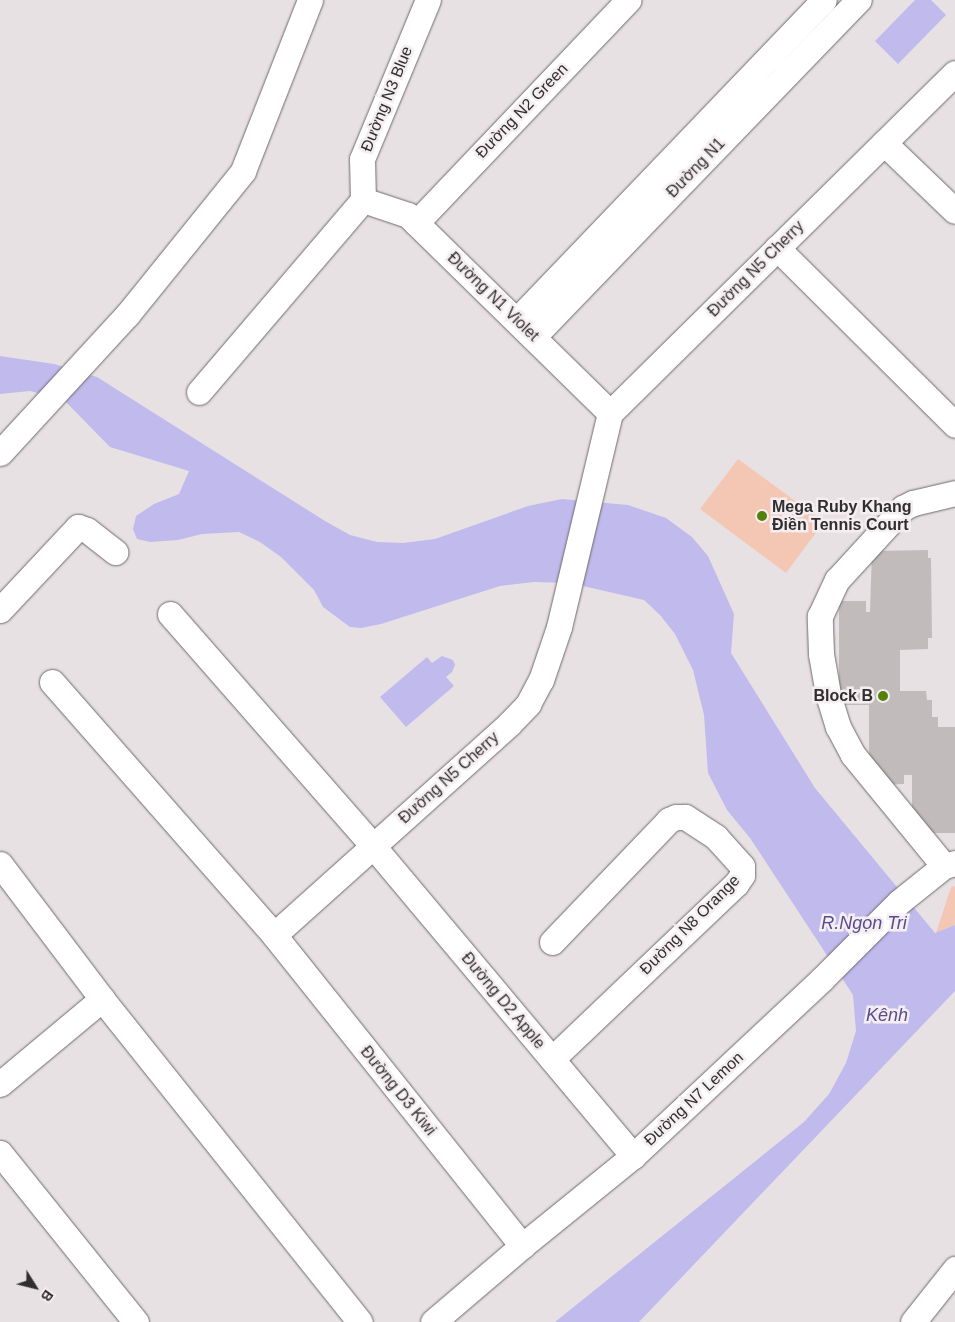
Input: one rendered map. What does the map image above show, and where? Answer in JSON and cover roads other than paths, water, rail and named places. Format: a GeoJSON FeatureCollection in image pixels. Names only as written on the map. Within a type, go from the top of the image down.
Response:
{"type":"FeatureCollection","features":[{"type":"Feature","properties":{"kind":"street"},"geometry":{"type":"LineString","coordinates":[[0,453],[127,315],[243,171],[310,0]]}},
{"type":"Feature","properties":{"kind":"street","name":"Đường N3 Blue"},"geometry":{"type":"LineString","coordinates":[[363,200],[362,159],[428,0]]}},
{"type":"Feature","properties":{"kind":"street","name":"Đường N2 Green"},"geometry":{"type":"LineString","coordinates":[[416,223],[628,0]]}},
{"type":"Feature","properties":{"kind":"street","name":"Đường N1"},"geometry":{"type":"LineString","coordinates":[[525,328],[695,133],[824,0]]}},
{"type":"Feature","properties":{"kind":"street","name":"Đường N1"},"geometry":{"type":"LineString","coordinates":[[525,328],[713,150],[859,0]]}},
{"type":"Feature","properties":{"kind":"street","name":"Đường N5 Cherry"},"geometry":{"type":"LineString","coordinates":[[274,936],[509,724],[528,704],[541,680],[559,627],[610,414],[955,73]]}},
{"type":"Feature","properties":{"kind":"street"},"geometry":{"type":"LineString","coordinates":[[695,133],[713,150]]}},
{"type":"Feature","properties":{"kind":"street"},"geometry":{"type":"LineString","coordinates":[[884,143],[955,210]]}},
{"type":"Feature","properties":{"kind":"street"},"geometry":{"type":"LineString","coordinates":[[199,392],[363,200]]}},
{"type":"Feature","properties":{"kind":"street","name":"Đường N1 Violet"},"geometry":{"type":"LineString","coordinates":[[363,200],[408,215],[525,328],[610,414]]}},
{"type":"Feature","properties":{"kind":"street"},"geometry":{"type":"LineString","coordinates":[[777,248],[955,425]]}},
{"type":"Feature","properties":{"kind":"street"},"geometry":{"type":"LineString","coordinates":[[950,864],[853,756],[838,727],[828,694],[821,654],[820,616],[837,580],[903,508],[913,503],[955,493]]}},
{"type":"Feature","properties":{"kind":"street"},"geometry":{"type":"LineString","coordinates":[[0,610],[78,527],[87,530],[115,552]]}},
{"type":"Feature","properties":{"kind":"street","name":"Đường D2 Apple"},"geometry":{"type":"LineString","coordinates":[[170,614],[373,846],[633,1156]]}},
{"type":"Feature","properties":{"kind":"street","name":"Đường D3 Kiwi"},"geometry":{"type":"LineString","coordinates":[[52,682],[274,936],[522,1246]]}},
{"type":"Feature","properties":{"kind":"street","name":"Đường N8 Orange"},"geometry":{"type":"LineString","coordinates":[[552,942],[669,820],[676,817],[685,817],[716,837],[742,866],[742,875],[736,884],[552,1059]]}},
{"type":"Feature","properties":{"kind":"street"},"geometry":{"type":"LineString","coordinates":[[0,864],[102,999],[360,1322]]}},
{"type":"Feature","properties":{"kind":"street","name":"Đường N7 Lemon"},"geometry":{"type":"LineString","coordinates":[[434,1322],[522,1246],[633,1156],[821,980],[899,902],[950,864]]}},
{"type":"Feature","properties":{"kind":"street"},"geometry":{"type":"LineString","coordinates":[[0,1084],[102,999]]}},
{"type":"Feature","properties":{"kind":"street"},"geometry":{"type":"LineString","coordinates":[[0,1153],[136,1322]]}},
{"type":"Feature","properties":{"kind":"street"},"geometry":{"type":"LineString","coordinates":[[913,1322],[955,1269]]}},
{"type":"Feature","properties":{"kind":"water"},"geometry":{"type":"Polygon","coordinates":[[[915,0],[931,0],[946,15],[898,64],[875,41],[915,0]]]}},
{"type":"Feature","properties":{"kind":"water","name":"R.Ngọn Tri"},"geometry":{"type":"Polygon","coordinates":[[[0,356],[54,364],[97,377],[325,521],[350,535],[377,542],[403,543],[435,539],[528,506],[562,499],[628,505],[666,518],[692,537],[708,556],[734,614],[731,653],[815,788],[935,933],[955,925],[955,991],[639,1322],[555,1322],[804,1122],[829,1094],[846,1063],[856,1031],[853,995],[750,838],[727,810],[708,773],[704,715],[693,670],[675,634],[660,615],[644,600],[570,583],[534,582],[500,586],[381,624],[361,628],[350,627],[323,607],[314,590],[281,557],[260,542],[239,532],[202,534],[178,540],[150,542],[137,539],[133,529],[136,516],[154,504],[179,494],[189,471],[110,447],[64,400],[30,391],[0,394],[0,356]]]}},
{"type":"Feature","properties":{"kind":"water"},"geometry":{"type":"Polygon","coordinates":[[[442,656],[453,660],[455,665],[452,672],[446,677],[454,686],[406,727],[380,697],[427,657],[432,663],[442,656]]]}},
{"type":"Feature","properties":{"kind":"place","name":"Mega Ruby Khang Điền Tennis Court"},"geometry":{"type":"Point","coordinates":[762,516]}},
{"type":"Feature","properties":{"kind":"place","name":"Block B"},"geometry":{"type":"Point","coordinates":[883,696]}},
{"type":"Feature","properties":{"kind":"water label","name":"Kênh"},"geometry":{"type":"Point","coordinates":[887,1015]}}]}
